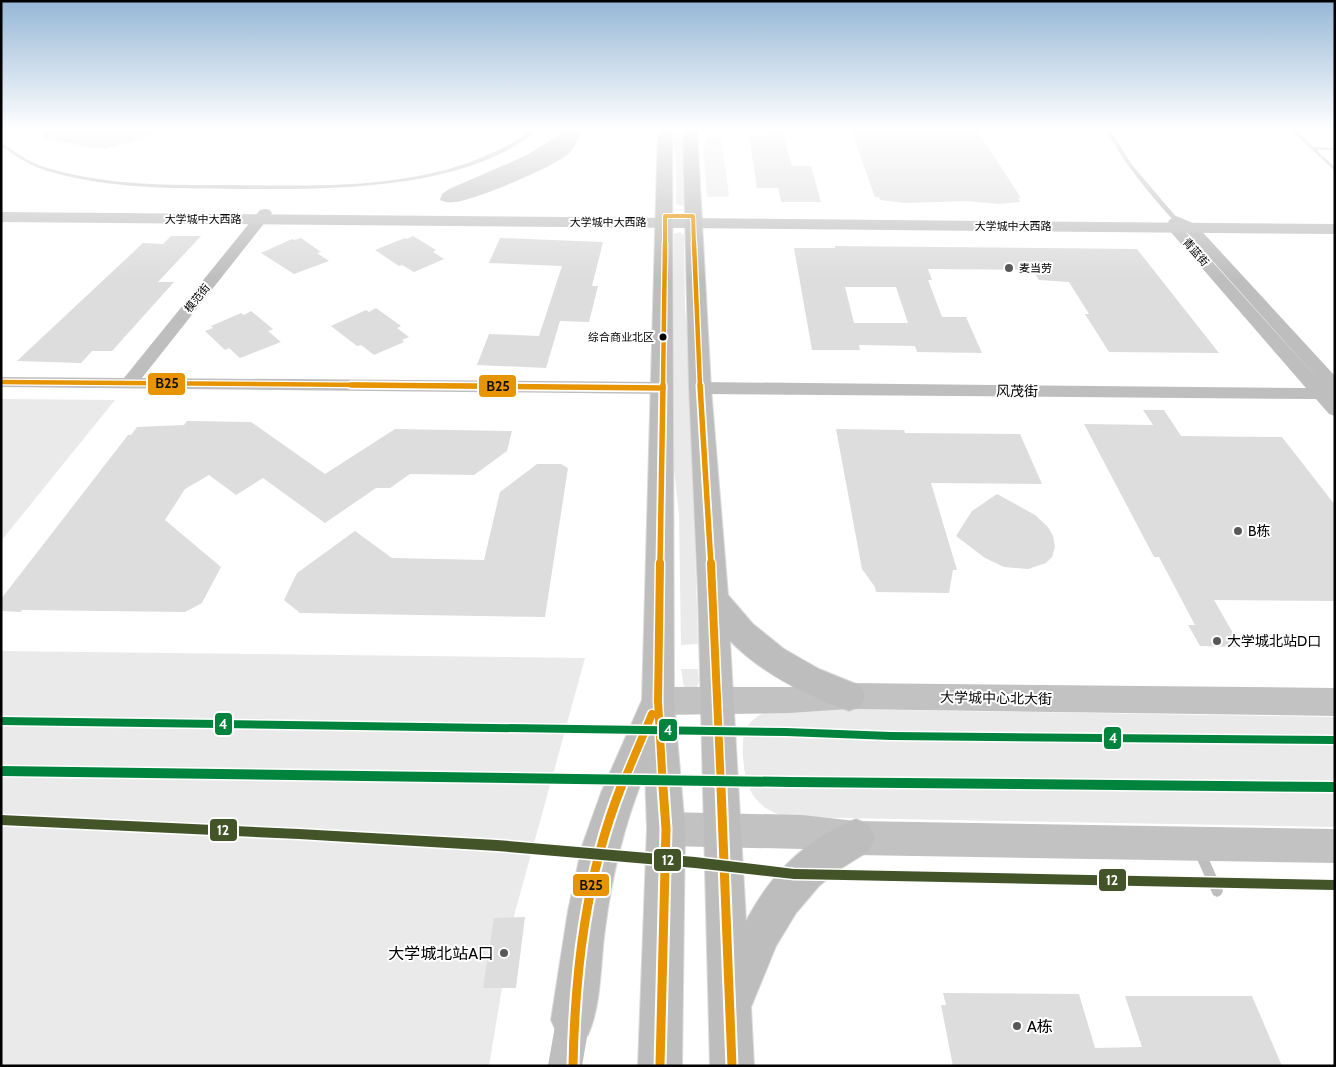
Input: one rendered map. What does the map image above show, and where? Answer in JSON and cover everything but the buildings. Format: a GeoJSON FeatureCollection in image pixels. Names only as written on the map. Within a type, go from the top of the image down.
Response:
{"type":"FeatureCollection","features":[{"type":"Feature","properties":{"kind":"main road"},"geometry":{"type":"LineString","coordinates":[[673,180],[700,388],[713,593],[732,1066]]}},
{"type":"Feature","properties":{"kind":"main road"},"geometry":{"type":"LineString","coordinates":[[660,1066],[666,829],[658,701],[663,388],[684,180]]}},
{"type":"Feature","properties":{"kind":"main road","name":"大学城中大西路"},"geometry":{"type":"LineString","coordinates":[[1,211],[262,216],[1335,228]]}},
{"type":"Feature","properties":{"kind":"main road","name":"大学城中大西路"},"geometry":{"type":"LineString","coordinates":[[1,217],[262,216]]}},
{"type":"Feature","properties":{"kind":"main road","name":"大学城中大西路"},"geometry":{"type":"LineString","coordinates":[[1180,225],[1335,222]]}},
{"type":"Feature","properties":{"kind":"main road"},"geometry":{"type":"LineString","coordinates":[[713,593],[714,599],[734,626],[770,659],[816,683],[849,696]]}},
{"type":"Feature","properties":{"kind":"main road","name":"大学城中心北大街"},"geometry":{"type":"LineString","coordinates":[[658,701],[789,700],[849,696],[1335,702]]}},
{"type":"Feature","properties":{"kind":"main road"},"geometry":{"type":"LineString","coordinates":[[573,1020],[585,927],[602,844],[610,816],[658,701]]}},
{"type":"Feature","properties":{"kind":"main road"},"geometry":{"type":"LineString","coordinates":[[666,829],[802,832],[856,838],[1335,846]]}},
{"type":"Feature","properties":{"kind":"main road"},"geometry":{"type":"LineString","coordinates":[[730,1009],[736,990],[761,935],[790,888],[818,862],[856,838]]}},
{"type":"Feature","properties":{"kind":"street","name":"模范街"},"geometry":{"type":"LineString","coordinates":[[129,383],[262,216]]}},
{"type":"Feature","properties":{"kind":"street","name":"青蓝街"},"geometry":{"type":"LineString","coordinates":[[1180,225],[1330,392],[1335,410]]}},
{"type":"Feature","properties":{"kind":"street"},"geometry":{"type":"LineString","coordinates":[[1,382],[663,388]]}},
{"type":"Feature","properties":{"kind":"street","name":"风茂街"},"geometry":{"type":"LineString","coordinates":[[700,388],[1330,392]]}},
{"type":"Feature","properties":{"kind":"street"},"geometry":{"type":"LineString","coordinates":[[565,1066],[573,1020]]}},
{"type":"Feature","properties":{"kind":"lane"},"geometry":{"type":"LineString","coordinates":[[95,180],[166,186],[337,186],[398,180]]}},
{"type":"Feature","properties":{"kind":"lane"},"geometry":{"type":"LineString","coordinates":[[1141,180],[1180,225]]}},
{"type":"Feature","properties":{"kind":"lane"},"geometry":{"type":"LineString","coordinates":[[1197,844],[1217,891]]}},
{"type":"Feature","properties":{"kind":"shaded area"},"geometry":{"type":"Polygon","coordinates":[[[470,180],[517,180],[465,200],[447,202],[440,200],[442,194],[470,180]]]}},
{"type":"Feature","properties":{"kind":"shaded area"},"geometry":{"type":"Polygon","coordinates":[[[676,180],[684,180],[685,205],[676,204],[676,180]]]}},
{"type":"Feature","properties":{"kind":"shaded area"},"geometry":{"type":"Polygon","coordinates":[[[706,180],[727,180],[729,195],[727,197],[707,197],[706,180]]]}},
{"type":"Feature","properties":{"kind":"shaded area"},"geometry":{"type":"Polygon","coordinates":[[[680,232],[684,235],[685,309],[689,343],[698,644],[681,645],[679,515],[673,460],[674,234],[680,232]]]}},
{"type":"Feature","properties":{"kind":"shaded area"},"geometry":{"type":"Polygon","coordinates":[[[1,399],[115,400],[1,541],[1,399]]]}},
{"type":"Feature","properties":{"kind":"shaded area"},"geometry":{"type":"Polygon","coordinates":[[[1,651],[585,658],[514,916],[489,1066],[1,1066],[1,651]]]}},
{"type":"Feature","properties":{"kind":"shaded area"},"geometry":{"type":"Polygon","coordinates":[[[681,669],[698,669],[699,681],[696,690],[684,687],[681,669]]]}},
{"type":"Feature","properties":{"kind":"shaded area"},"geometry":{"type":"Polygon","coordinates":[[[777,708],[1335,717],[1335,827],[788,817],[767,809],[760,803],[749,788],[744,769],[743,747],[745,731],[753,720],[767,711],[777,708]]]}},
{"type":"Feature","properties":{"kind":"transit line","name":"B25"},"geometry":{"type":"LineString","coordinates":[[660,1066],[666,829],[658,701],[665,216],[693,216],[700,388],[713,593],[732,1066]]}},
{"type":"Feature","properties":{"kind":"transit line","name":"B25"},"geometry":{"type":"LineString","coordinates":[[1,382],[663,388]]}},
{"type":"Feature","properties":{"kind":"transit line","name":"B25"},"geometry":{"type":"LineString","coordinates":[[573,1066],[580,954],[583,927],[594,872],[612,812],[652,714]]}},
{"type":"Feature","properties":{"kind":"transit line","name":"4"},"geometry":{"type":"LineString","coordinates":[[1,721],[786,732],[891,736],[1335,740]]}},
{"type":"Feature","properties":{"kind":"transit line","name":"4"},"geometry":{"type":"LineString","coordinates":[[1,771],[790,782],[1335,787]]}},
{"type":"Feature","properties":{"kind":"transit line","name":"12"},"geometry":{"type":"LineString","coordinates":[[1,820],[398,839],[596,853],[794,874],[1335,885]]}},
{"type":"Feature","properties":{"kind":"place","name":"麦当劳"},"geometry":{"type":"Point","coordinates":[1009,268]}},
{"type":"Feature","properties":{"kind":"place","name":"综合商业北区"},"geometry":{"type":"Point","coordinates":[663,337]}},
{"type":"Feature","properties":{"kind":"place","name":"B栋"},"geometry":{"type":"Point","coordinates":[1238,531]}},
{"type":"Feature","properties":{"kind":"place","name":"大学城北站D口"},"geometry":{"type":"Point","coordinates":[1217,641]}},
{"type":"Feature","properties":{"kind":"place","name":"大学城北站A口"},"geometry":{"type":"Point","coordinates":[504,953]}},
{"type":"Feature","properties":{"kind":"place","name":"A栋"},"geometry":{"type":"Point","coordinates":[1017,1026]}}]}
